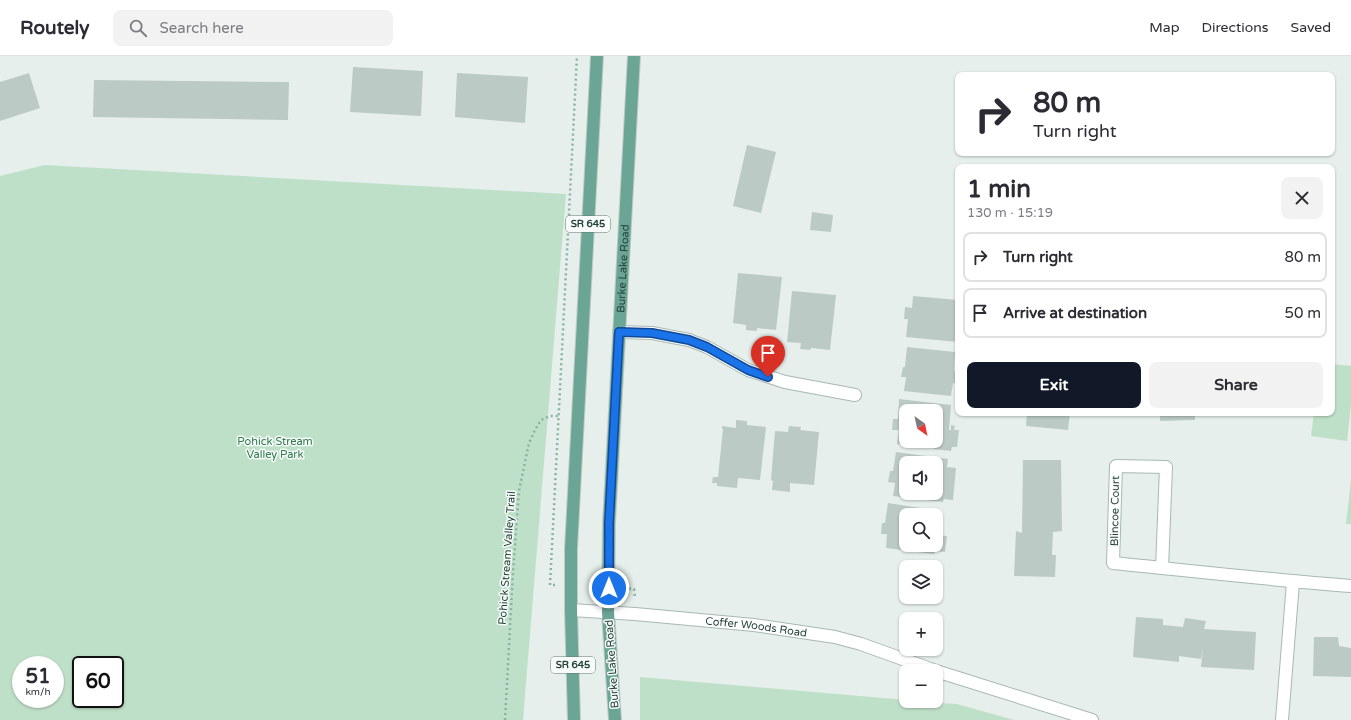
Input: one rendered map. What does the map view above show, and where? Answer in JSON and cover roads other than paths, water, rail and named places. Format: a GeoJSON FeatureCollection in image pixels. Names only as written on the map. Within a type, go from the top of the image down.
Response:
{"type":"FeatureCollection","features":[{"type":"Feature","properties":{"kind":"main road","name":"SR 645"},"geometry":{"type":"LineString","coordinates":[[574,720],[571,549],[597,56]]}},
{"type":"Feature","properties":{"kind":"main road","name":"Burke Lake Road"},"geometry":{"type":"LineString","coordinates":[[615,720],[608,612],[609,523],[634,56]]}},
{"type":"Feature","properties":{"kind":"street"},"geometry":{"type":"LineString","coordinates":[[619,332],[652,333],[689,340],[707,347],[748,370],[779,380],[856,395]]}},
{"type":"Feature","properties":{"kind":"street","name":"Blincoe Court"},"geometry":{"type":"LineString","coordinates":[[1162,568],[1166,467],[1116,466],[1114,563],[1294,582],[1351,586]]}},
{"type":"Feature","properties":{"kind":"street"},"geometry":{"type":"LineString","coordinates":[[1282,720],[1294,582]]}},
{"type":"Feature","properties":{"kind":"street","name":"Coffer Woods Road"},"geometry":{"type":"LineString","coordinates":[[571,610],[754,625],[835,638],[861,644],[917,664]]}},
{"type":"Feature","properties":{"kind":"street","name":"Coffer Woods Road"},"geometry":{"type":"LineString","coordinates":[[943,673],[1092,720]]}},
{"type":"Feature","properties":{"kind":"park label","name":"Pohick Stream Valley Park"},"geometry":{"type":"Point","coordinates":[275,447]}}]}
